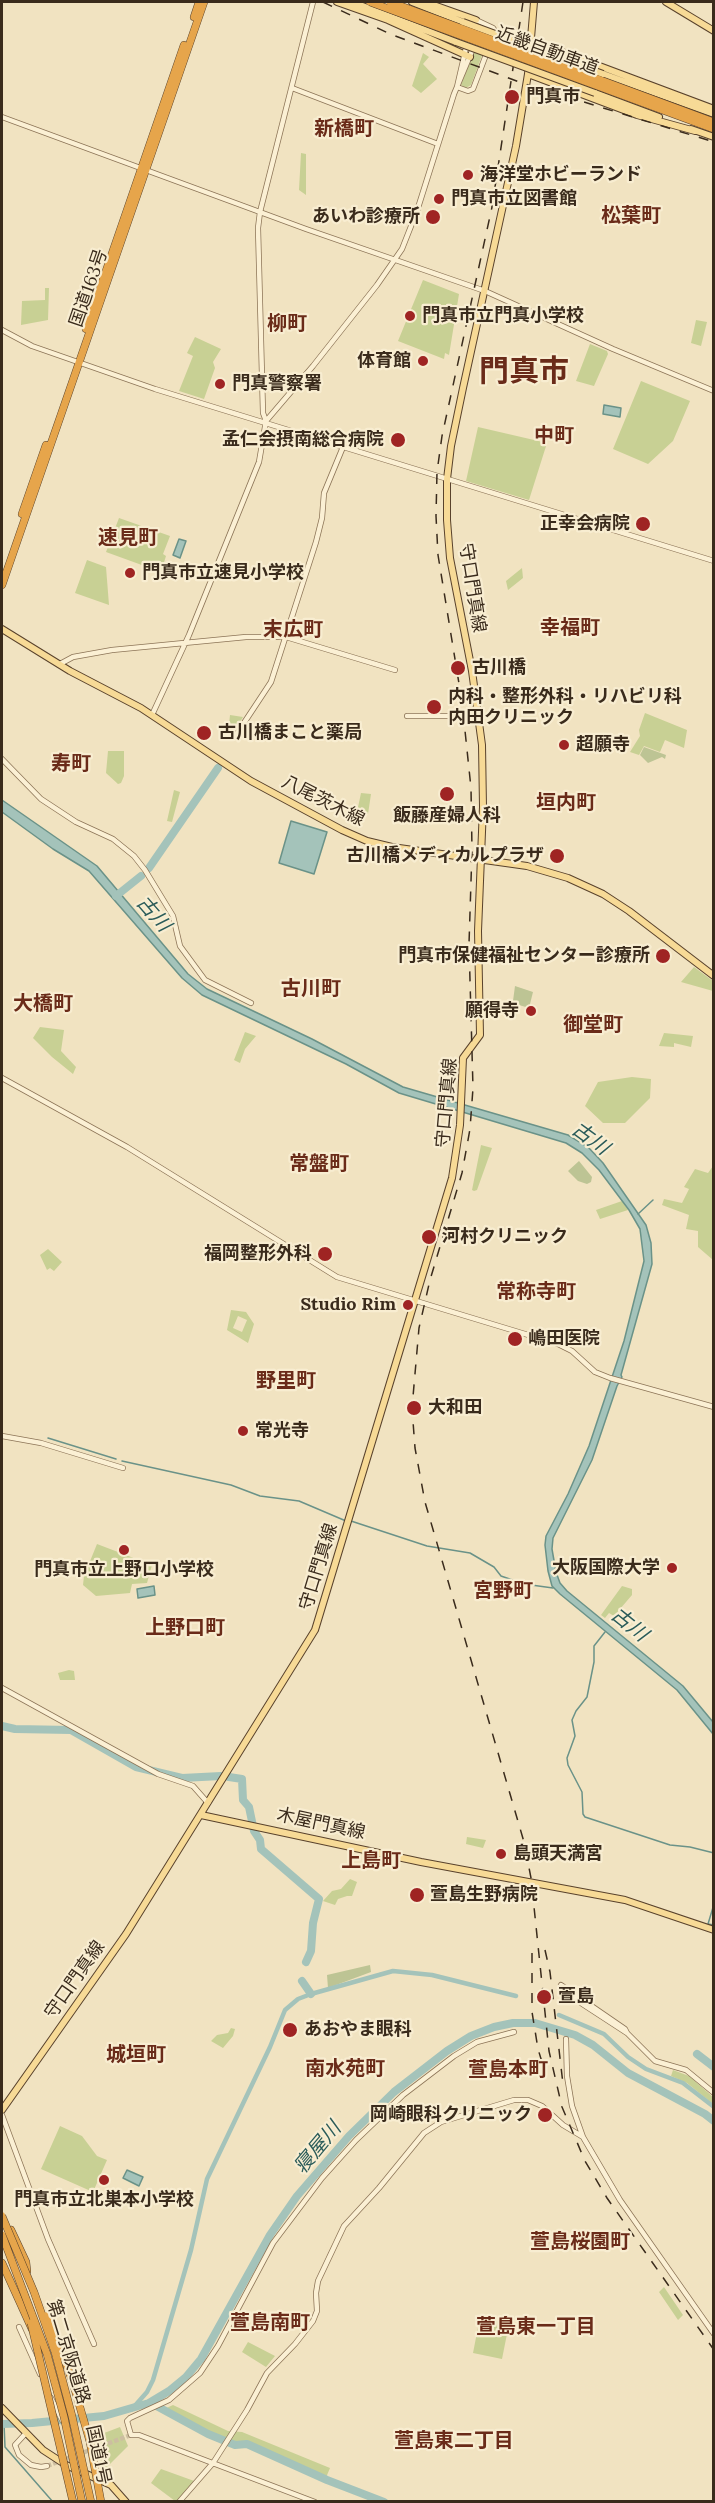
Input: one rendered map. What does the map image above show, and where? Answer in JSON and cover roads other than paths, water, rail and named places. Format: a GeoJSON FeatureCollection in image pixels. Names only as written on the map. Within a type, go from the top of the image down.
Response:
{"type":"FeatureCollection","features":[{"type":"Feature","properties":{"kind":"highway","name":"国道163号"},"geometry":{"type":"LineString","coordinates":[[144,169],[199,2]]}},
{"type":"Feature","properties":{"kind":"highway","name":"国道163号"},"geometry":{"type":"LineString","coordinates":[[2,573],[204,2]]}},
{"type":"Feature","properties":{"kind":"highway","name":"近畿自動車道"},"geometry":{"type":"LineString","coordinates":[[370,2],[714,129]]}},
{"type":"Feature","properties":{"kind":"highway","name":"近畿自動車道"},"geometry":{"type":"LineString","coordinates":[[390,2],[714,122]]}},
{"type":"Feature","properties":{"kind":"highway","name":"国道163号"},"geometry":{"type":"LineString","coordinates":[[2,585],[77,362]]}},
{"type":"Feature","properties":{"kind":"highway","name":"国道1号"},"geometry":{"type":"LineString","coordinates":[[2,2212],[56,2350],[77,2428],[92,2502]]}},
{"type":"Feature","properties":{"kind":"highway","name":"第二京阪道路"},"geometry":{"type":"LineString","coordinates":[[2,2212],[55,2352],[92,2502]]}},
{"type":"Feature","properties":{"kind":"highway","name":"国道1号"},"geometry":{"type":"LineString","coordinates":[[2,2237],[46,2359],[63,2420],[81,2502]]}},
{"type":"Feature","properties":{"kind":"highway","name":"第二京阪道路"},"geometry":{"type":"LineString","coordinates":[[2,2237],[19,2278],[52,2373],[81,2502]]}},
{"type":"Feature","properties":{"kind":"highway"},"geometry":{"type":"LineString","coordinates":[[2,2263],[46,2359]]}},
{"type":"Feature","properties":{"kind":"highway"},"geometry":{"type":"LineString","coordinates":[[19,2278],[36,2338],[73,2502]]}},
{"type":"Feature","properties":{"kind":"highway"},"geometry":{"type":"LineString","coordinates":[[34,2292],[56,2335],[73,2383],[90,2442],[101,2502]]}},
{"type":"Feature","properties":{"kind":"main road"},"geometry":{"type":"LineString","coordinates":[[337,2],[388,20],[468,56]]}},
{"type":"Feature","properties":{"kind":"main road"},"geometry":{"type":"LineString","coordinates":[[354,2],[378,16]]}},
{"type":"Feature","properties":{"kind":"main road"},"geometry":{"type":"LineString","coordinates":[[354,2],[695,131]]}},
{"type":"Feature","properties":{"kind":"main road"},"geometry":{"type":"LineString","coordinates":[[412,2],[714,114]]}},
{"type":"Feature","properties":{"kind":"main road"},"geometry":{"type":"LineString","coordinates":[[425,2],[479,22]]}},
{"type":"Feature","properties":{"kind":"main road","name":"守口門真線"},"geometry":{"type":"LineString","coordinates":[[2,2110],[126,1934],[302,1654],[318,1622],[452,1178],[457,1156],[463,1058],[480,1035],[478,939],[482,860],[482,744],[472,671],[450,558],[447,479],[451,446],[516,146],[528,74],[534,2]]}},
{"type":"Feature","properties":{"kind":"main road"},"geometry":{"type":"LineString","coordinates":[[666,2],[714,31]]}},
{"type":"Feature","properties":{"kind":"main road"},"geometry":{"type":"LineString","coordinates":[[388,20],[419,28]]}},
{"type":"Feature","properties":{"kind":"main road"},"geometry":{"type":"LineString","coordinates":[[530,40],[714,109]]}},
{"type":"Feature","properties":{"kind":"main road"},"geometry":{"type":"LineString","coordinates":[[528,74],[638,115],[714,137]]}},
{"type":"Feature","properties":{"kind":"main road","name":"八尾茨木線"},"geometry":{"type":"LineString","coordinates":[[2,629],[152,715],[251,781],[342,830],[368,841],[392,847],[537,868],[591,888],[629,911],[714,976]]}},
{"type":"Feature","properties":{"kind":"main road","name":"木屋門真線"},"geometry":{"type":"LineString","coordinates":[[201,1815],[421,1862],[625,1900],[714,1930]]}},
{"type":"Feature","properties":{"kind":"main road"},"geometry":{"type":"LineString","coordinates":[[2,2408],[51,2456],[111,2485],[126,2502]]}},
{"type":"Feature","properties":{"kind":"street"},"geometry":{"type":"LineString","coordinates":[[152,715],[186,643],[259,462],[266,421],[263,413],[258,228],[260,212],[313,2]]}},
{"type":"Feature","properties":{"kind":"street"},"geometry":{"type":"LineString","coordinates":[[266,421],[313,366],[395,260],[410,230],[438,144],[457,87],[468,56],[479,22],[493,28],[495,31],[471,91],[457,87]]}},
{"type":"Feature","properties":{"kind":"street"},"geometry":{"type":"LineString","coordinates":[[551,83],[560,52]]}},
{"type":"Feature","properties":{"kind":"street"},"geometry":{"type":"LineString","coordinates":[[292,88],[438,144]]}},
{"type":"Feature","properties":{"kind":"street"},"geometry":{"type":"LineString","coordinates":[[2,117],[260,212],[485,291],[613,349],[714,391]]}},
{"type":"Feature","properties":{"kind":"street"},"geometry":{"type":"LineString","coordinates":[[2,330],[32,346],[174,395],[259,421],[266,421],[343,447],[714,561]]}},
{"type":"Feature","properties":{"kind":"street"},"geometry":{"type":"LineString","coordinates":[[236,735],[271,682],[316,542],[322,518],[324,493],[343,447]]}},
{"type":"Feature","properties":{"kind":"street"},"geometry":{"type":"LineString","coordinates":[[60,664],[67,659],[103,651],[246,636],[286,637],[395,670]]}},
{"type":"Feature","properties":{"kind":"street"},"geometry":{"type":"LineString","coordinates":[[407,716],[454,716]]}},
{"type":"Feature","properties":{"kind":"street"},"geometry":{"type":"LineString","coordinates":[[2,759],[41,799],[76,822],[109,837],[134,856],[173,916],[180,946],[205,980],[251,1003]]}},
{"type":"Feature","properties":{"kind":"street"},"geometry":{"type":"LineString","coordinates":[[2,1078],[127,1147],[337,1277],[563,1346],[595,1371],[610,1378],[714,1407]]}},
{"type":"Feature","properties":{"kind":"street"},"geometry":{"type":"LineString","coordinates":[[2,1436],[41,1443],[123,1468]]}},
{"type":"Feature","properties":{"kind":"street"},"geometry":{"type":"LineString","coordinates":[[2,1688],[158,1774],[193,1786],[208,1803]]}},
{"type":"Feature","properties":{"kind":"street"},"geometry":{"type":"LineString","coordinates":[[561,1988],[627,2033],[655,2061],[686,2070],[714,2093]]}},
{"type":"Feature","properties":{"kind":"street"},"geometry":{"type":"LineString","coordinates":[[315,2502],[131,2434],[127,2421],[169,2400],[200,2373],[218,2346],[273,2243],[322,2178],[356,2140],[403,2095],[454,2056],[483,2040],[514,2032]]}},
{"type":"Feature","properties":{"kind":"street"},"geometry":{"type":"LineString","coordinates":[[566,2039],[567,2076],[572,2106],[583,2137],[620,2200],[714,2334]]}},
{"type":"Feature","properties":{"kind":"street"},"geometry":{"type":"LineString","coordinates":[[179,2502],[213,2463],[247,2410],[260,2383],[313,2321],[317,2311],[318,2281],[344,2226],[376,2192],[424,2133],[441,2122],[514,2100],[528,2100],[542,2106],[563,2125],[583,2137]]}},
{"type":"Feature","properties":{"kind":"street"},"geometry":{"type":"LineString","coordinates":[[2,2115],[48,2239],[94,2344]]}},
{"type":"Feature","properties":{"kind":"street"},"geometry":{"type":"LineString","coordinates":[[19,2327],[63,2420]]}},
{"type":"Feature","properties":{"kind":"street"},"geometry":{"type":"LineString","coordinates":[[25,2432],[15,2445],[19,2455],[31,2465],[47,2466]]}},
{"type":"Feature","properties":{"kind":"water"},"geometry":{"type":"Polygon","coordinates":[[[604,405],[621,408],[620,417],[603,414],[604,405]]]}},
{"type":"Feature","properties":{"kind":"water"},"geometry":{"type":"Polygon","coordinates":[[[179,539],[186,541],[180,558],[173,555],[179,539]]]}},
{"type":"Feature","properties":{"kind":"water"},"geometry":{"type":"Polygon","coordinates":[[[2,800],[97,866],[188,974],[207,989],[312,1039],[403,1087],[568,1135],[588,1147],[603,1163],[646,1225],[651,1243],[652,1264],[622,1377],[592,1460],[553,1538],[552,1549],[556,1572],[560,1583],[567,1591],[683,1686],[713,1722],[713,1734],[677,1690],[560,1594],[552,1586],[548,1571],[546,1536],[589,1446],[624,1341],[644,1261],[640,1229],[629,1210],[599,1170],[582,1153],[566,1143],[399,1093],[346,1064],[202,995],[182,978],[89,871],[53,849],[2,812],[2,800]]]}},
{"type":"Feature","properties":{"kind":"water"},"geometry":{"type":"Polygon","coordinates":[[[291,821],[327,832],[314,874],[279,863],[291,821]]]}},
{"type":"Feature","properties":{"kind":"water"},"geometry":{"type":"Polygon","coordinates":[[[154,1586],[155,1595],[138,1598],[137,1589],[154,1586]]]}},
{"type":"Feature","properties":{"kind":"water"},"geometry":{"type":"Polygon","coordinates":[[[127,2170],[143,2177],[139,2186],[123,2178],[127,2170]]]}},
{"type":"Feature","properties":{"kind":"waterway"},"geometry":{"type":"LineString","coordinates":[[149,868],[218,768]]}},
{"type":"Feature","properties":{"kind":"waterway"},"geometry":{"type":"LineString","coordinates":[[116,896],[141,876]]}},
{"type":"Feature","properties":{"kind":"waterway"},"geometry":{"type":"LineString","coordinates":[[638,1214],[653,1200]]}},
{"type":"Feature","properties":{"kind":"waterway"},"geometry":{"type":"LineString","coordinates":[[48,1438],[116,1459]]}},
{"type":"Feature","properties":{"kind":"waterway"},"geometry":{"type":"LineString","coordinates":[[122,1461],[231,1485],[260,1496],[299,1501],[346,1521]]}},
{"type":"Feature","properties":{"kind":"waterway"},"geometry":{"type":"LineString","coordinates":[[351,1521],[427,1546],[470,1553],[494,1567],[501,1576],[524,1584],[553,1588]]}},
{"type":"Feature","properties":{"kind":"waterway","name":"古川"},"geometry":{"type":"LineString","coordinates":[[605,1632],[594,1646],[594,1662],[587,1697],[572,1720],[575,1736],[567,1758],[568,1765],[582,1792],[583,1814],[585,1817],[670,1845],[714,1853]]}},
{"type":"Feature","properties":{"kind":"waterway"},"geometry":{"type":"LineString","coordinates":[[2,1726],[15,1729],[71,1730],[136,1767],[182,1778],[221,1776]]}},
{"type":"Feature","properties":{"kind":"waterway"},"geometry":{"type":"LineString","coordinates":[[229,1777],[242,1779],[243,1800],[249,1807],[261,1849],[319,1899],[313,1923],[311,1951],[306,1962]]}},
{"type":"Feature","properties":{"kind":"waterway"},"geometry":{"type":"LineString","coordinates":[[714,1904],[708,1924],[714,1925]]}},
{"type":"Feature","properties":{"kind":"waterway"},"geometry":{"type":"LineString","coordinates":[[132,2409],[147,2392],[153,2380],[191,2250],[207,2179],[270,2047],[285,2010],[298,1999],[311,1994],[393,1971],[432,1975],[516,1996]]}},
{"type":"Feature","properties":{"kind":"waterway"},"geometry":{"type":"LineString","coordinates":[[302,1981],[311,1994]]}},
{"type":"Feature","properties":{"kind":"waterway"},"geometry":{"type":"LineString","coordinates":[[559,2015],[604,2034],[628,2057],[646,2069],[683,2083],[714,2107]]}},
{"type":"Feature","properties":{"kind":"waterway","name":"寝屋川"},"geometry":{"type":"LineString","coordinates":[[2,2424],[104,2416],[149,2403],[186,2377],[201,2359],[270,2235],[297,2196],[349,2136],[394,2092],[447,2051],[471,2036],[513,2023],[535,2023],[575,2035],[593,2045],[628,2073],[714,2121]]}},
{"type":"Feature","properties":{"kind":"waterway"},"geometry":{"type":"LineString","coordinates":[[697,2054],[714,2067]]}},
{"type":"Feature","properties":{"kind":"waterway"},"geometry":{"type":"LineString","coordinates":[[151,2403],[208,2434],[235,2445],[247,2444],[327,2480],[384,2502]]}},
{"type":"Feature","properties":{"kind":"waterway"},"geometry":{"type":"LineString","coordinates":[[4,2424],[5,2447],[53,2502]]}},
{"type":"Feature","properties":{"kind":"tunnel"},"geometry":{"type":"LineString","coordinates":[[47,2466],[131,2435]]}},
{"type":"Feature","properties":{"kind":"railway"},"geometry":{"type":"LineString","coordinates":[[323,2],[390,34],[522,83],[714,142]]}},
{"type":"Feature","properties":{"kind":"railway"},"geometry":{"type":"LineString","coordinates":[[523,2],[492,207],[442,436],[437,472],[438,555],[462,702],[471,788],[469,944],[473,1088],[470,1129],[462,1173],[430,1280],[419,1328],[412,1408],[415,1448],[425,1502],[524,1842],[531,1878],[549,2051],[562,2107],[585,2161],[607,2198],[714,2350]]}},
{"type":"Feature","properties":{"kind":"railway"},"geometry":{"type":"LineString","coordinates":[[545,1950],[550,1972],[563,2084]]}},
{"type":"Feature","properties":{"kind":"railway"},"geometry":{"type":"LineString","coordinates":[[532,1953],[532,2012],[538,2049],[546,2075]]}},
{"type":"Feature","properties":{"kind":"place","name":"門真市"},"geometry":{"type":"Point","coordinates":[512,97]}},
{"type":"Feature","properties":{"kind":"place","name":"海洋堂ホビーランド"},"geometry":{"type":"Point","coordinates":[468,175]}},
{"type":"Feature","properties":{"kind":"place","name":"門真市立図書館"},"geometry":{"type":"Point","coordinates":[439,199]}},
{"type":"Feature","properties":{"kind":"place","name":"あいわ診療所"},"geometry":{"type":"Point","coordinates":[433,217]}},
{"type":"Feature","properties":{"kind":"place","name":"門真市立門真小学校"},"geometry":{"type":"Point","coordinates":[410,316]}},
{"type":"Feature","properties":{"kind":"place","name":"体育館"},"geometry":{"type":"Point","coordinates":[423,361]}},
{"type":"Feature","properties":{"kind":"place","name":"門真警察署"},"geometry":{"type":"Point","coordinates":[220,384]}},
{"type":"Feature","properties":{"kind":"place","name":"孟仁会摂南総合病院"},"geometry":{"type":"Point","coordinates":[398,440]}},
{"type":"Feature","properties":{"kind":"place","name":"正幸会病院"},"geometry":{"type":"Point","coordinates":[643,524]}},
{"type":"Feature","properties":{"kind":"place","name":"門真市立速見小学校"},"geometry":{"type":"Point","coordinates":[130,573]}},
{"type":"Feature","properties":{"kind":"place","name":"古川橋"},"geometry":{"type":"Point","coordinates":[458,668]}},
{"type":"Feature","properties":{"kind":"place","name":"内科・整形外科・リハビリ科 内田クリニック"},"geometry":{"type":"Point","coordinates":[434,707]}},
{"type":"Feature","properties":{"kind":"place","name":"古川橋まこと薬局"},"geometry":{"type":"Point","coordinates":[204,733]}},
{"type":"Feature","properties":{"kind":"place","name":"超願寺"},"geometry":{"type":"Point","coordinates":[564,745]}},
{"type":"Feature","properties":{"kind":"place","name":"飯藤産婦人科"},"geometry":{"type":"Point","coordinates":[447,794]}},
{"type":"Feature","properties":{"kind":"place","name":"古川橋メディカルプラザ"},"geometry":{"type":"Point","coordinates":[557,856]}},
{"type":"Feature","properties":{"kind":"place","name":"門真市保健福祉センター診療所"},"geometry":{"type":"Point","coordinates":[663,956]}},
{"type":"Feature","properties":{"kind":"place","name":"願得寺"},"geometry":{"type":"Point","coordinates":[531,1011]}},
{"type":"Feature","properties":{"kind":"place","name":"河村クリニック"},"geometry":{"type":"Point","coordinates":[429,1237]}},
{"type":"Feature","properties":{"kind":"place","name":"福岡整形外科"},"geometry":{"type":"Point","coordinates":[325,1254]}},
{"type":"Feature","properties":{"kind":"place","name":"Studio Rim"},"geometry":{"type":"Point","coordinates":[408,1305]}},
{"type":"Feature","properties":{"kind":"place","name":"嶋田医院"},"geometry":{"type":"Point","coordinates":[515,1339]}},
{"type":"Feature","properties":{"kind":"place","name":"大和田"},"geometry":{"type":"Point","coordinates":[414,1408]}},
{"type":"Feature","properties":{"kind":"place","name":"常光寺"},"geometry":{"type":"Point","coordinates":[243,1431]}},
{"type":"Feature","properties":{"kind":"place","name":"門真市立上野口小学校"},"geometry":{"type":"Point","coordinates":[124,1550]}},
{"type":"Feature","properties":{"kind":"place","name":"大阪国際大学"},"geometry":{"type":"Point","coordinates":[672,1568]}},
{"type":"Feature","properties":{"kind":"place","name":"島頭天満宮"},"geometry":{"type":"Point","coordinates":[501,1854]}},
{"type":"Feature","properties":{"kind":"place","name":"萱島生野病院"},"geometry":{"type":"Point","coordinates":[417,1895]}},
{"type":"Feature","properties":{"kind":"place","name":"萱島"},"geometry":{"type":"Point","coordinates":[544,1997]}},
{"type":"Feature","properties":{"kind":"place","name":"あおやま眼科"},"geometry":{"type":"Point","coordinates":[290,2030]}},
{"type":"Feature","properties":{"kind":"place","name":"岡崎眼科クリニック"},"geometry":{"type":"Point","coordinates":[545,2115]}},
{"type":"Feature","properties":{"kind":"place","name":"門真市立北巣本小学校"},"geometry":{"type":"Point","coordinates":[104,2180]}},
{"type":"Feature","properties":{"kind":"district","name":"新橋町"},"geometry":{"type":"Point","coordinates":[344,129]}},
{"type":"Feature","properties":{"kind":"district","name":"松葉町"},"geometry":{"type":"Point","coordinates":[631,216]}},
{"type":"Feature","properties":{"kind":"district","name":"柳町"},"geometry":{"type":"Point","coordinates":[287,324]}},
{"type":"Feature","properties":{"kind":"district","name":"門真市"},"geometry":{"type":"Point","coordinates":[524,372]}},
{"type":"Feature","properties":{"kind":"district","name":"中町"},"geometry":{"type":"Point","coordinates":[554,436]}},
{"type":"Feature","properties":{"kind":"district","name":"速見町"},"geometry":{"type":"Point","coordinates":[128,538]}},
{"type":"Feature","properties":{"kind":"district","name":"幸福町"},"geometry":{"type":"Point","coordinates":[570,628]}},
{"type":"Feature","properties":{"kind":"district","name":"末広町"},"geometry":{"type":"Point","coordinates":[293,630]}},
{"type":"Feature","properties":{"kind":"district","name":"寿町"},"geometry":{"type":"Point","coordinates":[71,764]}},
{"type":"Feature","properties":{"kind":"district","name":"垣内町"},"geometry":{"type":"Point","coordinates":[566,803]}},
{"type":"Feature","properties":{"kind":"district","name":"古川町"},"geometry":{"type":"Point","coordinates":[311,989]}},
{"type":"Feature","properties":{"kind":"district","name":"大橋町"},"geometry":{"type":"Point","coordinates":[43,1004]}},
{"type":"Feature","properties":{"kind":"district","name":"御堂町"},"geometry":{"type":"Point","coordinates":[593,1025]}},
{"type":"Feature","properties":{"kind":"district","name":"常盤町"},"geometry":{"type":"Point","coordinates":[319,1164]}},
{"type":"Feature","properties":{"kind":"district","name":"常称寺町"},"geometry":{"type":"Point","coordinates":[536,1292]}},
{"type":"Feature","properties":{"kind":"district","name":"野里町"},"geometry":{"type":"Point","coordinates":[286,1381]}},
{"type":"Feature","properties":{"kind":"district","name":"宮野町"},"geometry":{"type":"Point","coordinates":[503,1591]}},
{"type":"Feature","properties":{"kind":"district","name":"上野口町"},"geometry":{"type":"Point","coordinates":[185,1628]}},
{"type":"Feature","properties":{"kind":"district","name":"上島町"},"geometry":{"type":"Point","coordinates":[371,1861]}},
{"type":"Feature","properties":{"kind":"district","name":"城垣町"},"geometry":{"type":"Point","coordinates":[136,2055]}},
{"type":"Feature","properties":{"kind":"district","name":"南水苑町"},"geometry":{"type":"Point","coordinates":[345,2069]}},
{"type":"Feature","properties":{"kind":"district","name":"萱島本町"},"geometry":{"type":"Point","coordinates":[508,2070]}},
{"type":"Feature","properties":{"kind":"district","name":"萱島桜園町"},"geometry":{"type":"Point","coordinates":[580,2242]}},
{"type":"Feature","properties":{"kind":"district","name":"萱島南町"},"geometry":{"type":"Point","coordinates":[270,2323]}},
{"type":"Feature","properties":{"kind":"district","name":"萱島東一丁目"},"geometry":{"type":"Point","coordinates":[536,2327]}},
{"type":"Feature","properties":{"kind":"district","name":"萱島東二丁目"},"geometry":{"type":"Point","coordinates":[454,2441]}}]}
